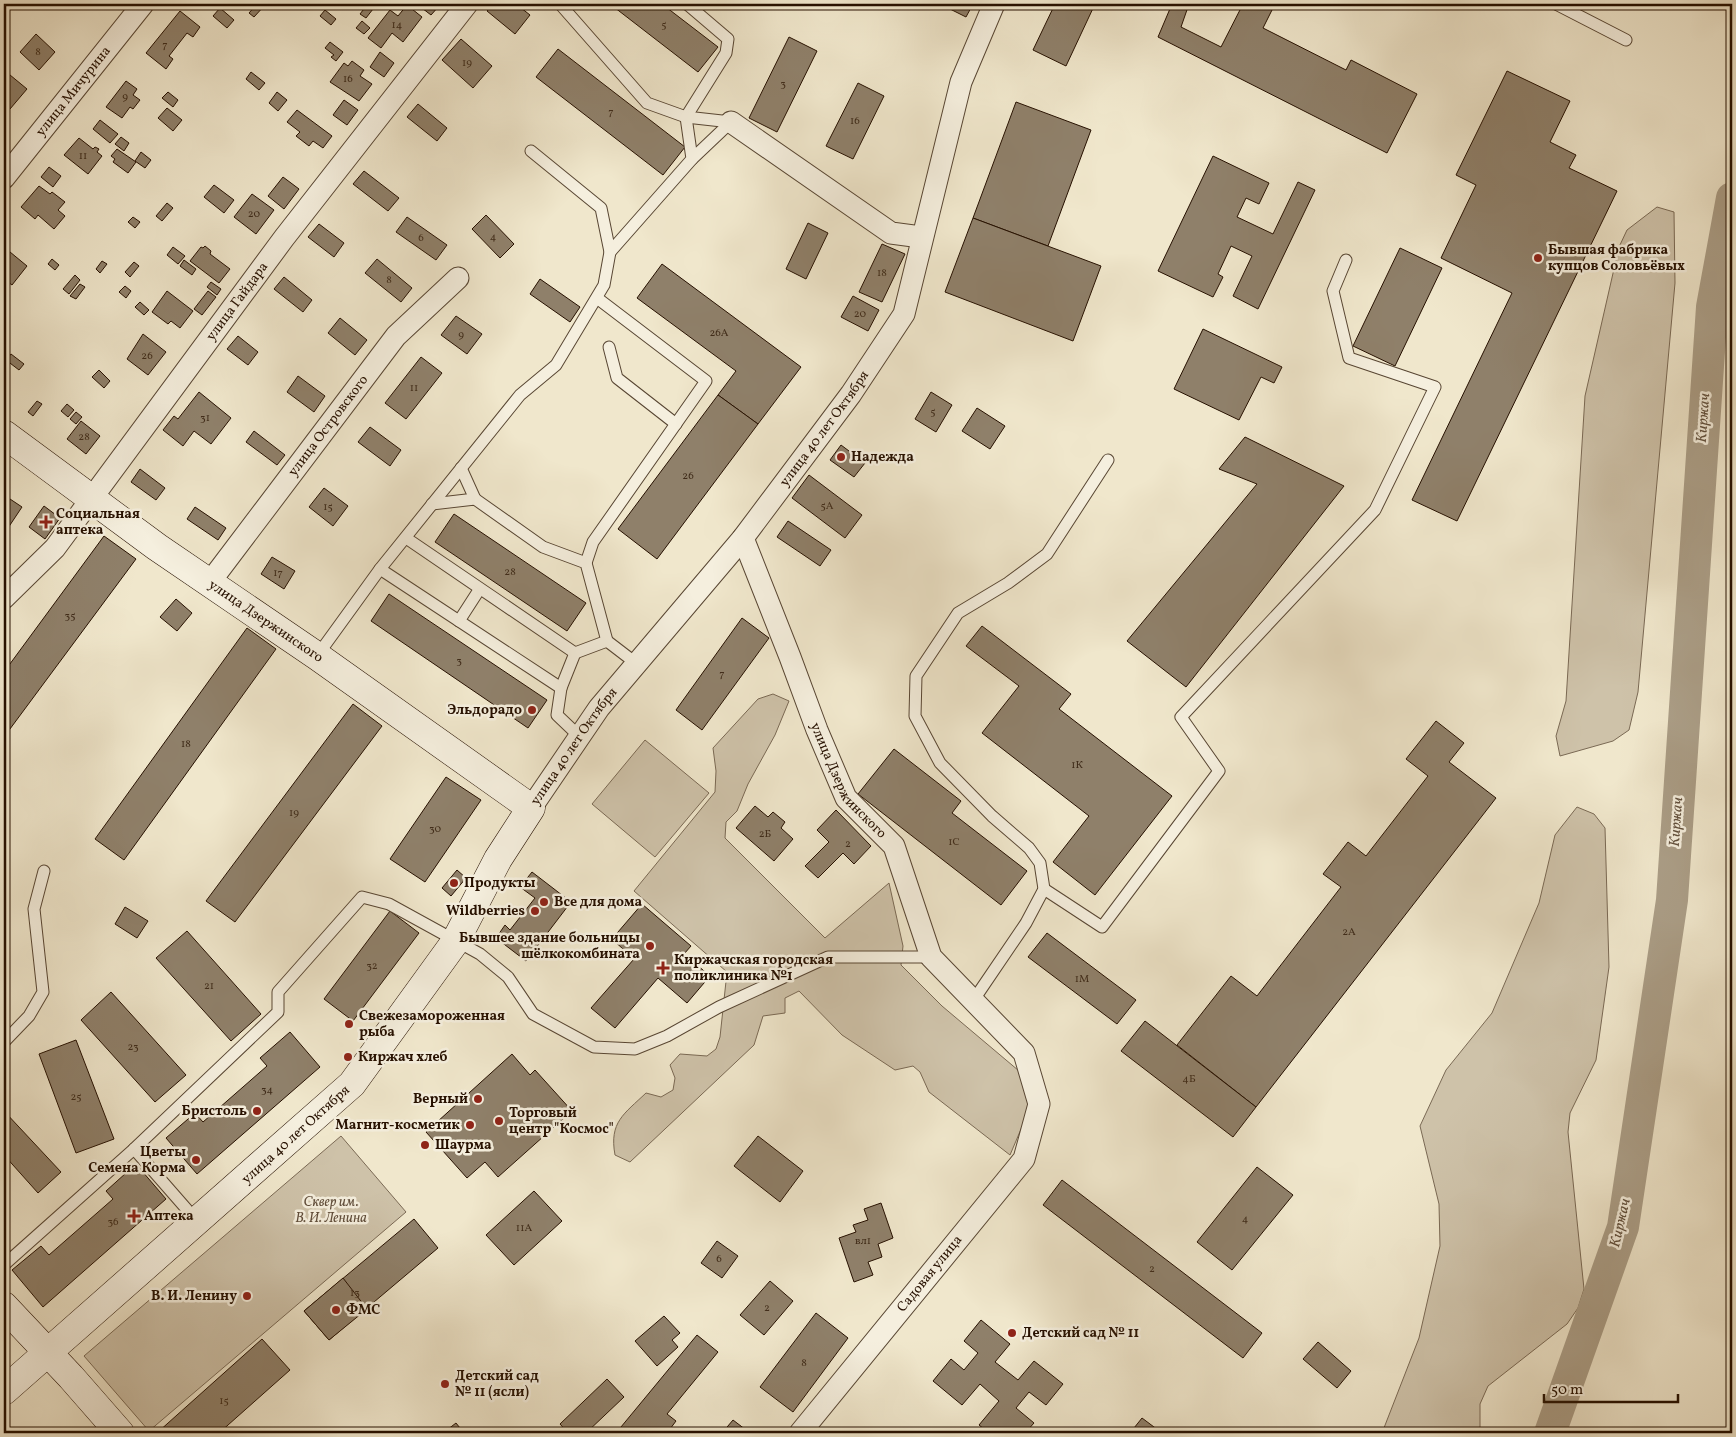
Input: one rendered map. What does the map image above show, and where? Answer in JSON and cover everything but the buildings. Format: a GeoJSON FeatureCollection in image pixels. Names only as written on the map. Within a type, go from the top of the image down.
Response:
{"type":"FeatureCollection","features":[{"type":"Feature","properties":{"kind":"street","name":"улица Мичурина"},"geometry":{"type":"LineString","coordinates":[[4,178],[143,4]]}},
{"type":"Feature","properties":{"kind":"street","name":"улица Гайдара"},"geometry":{"type":"LineString","coordinates":[[4,598],[55,548],[284,238],[467,4]]}},
{"type":"Feature","properties":{"kind":"street","name":"улица 40 лет Октября"},"geometry":{"type":"LineString","coordinates":[[4,1391],[198,1222],[352,1084],[455,942],[498,859],[579,736],[743,538],[851,394],[904,314],[921,237],[961,82],[994,4]]}},
{"type":"Feature","properties":{"kind":"street"},"geometry":{"type":"LineString","coordinates":[[730,122],[891,233],[921,237]]}},
{"type":"Feature","properties":{"kind":"street","name":"улица Островского"},"geometry":{"type":"LineString","coordinates":[[210,582],[396,336],[458,278]]}},
{"type":"Feature","properties":{"kind":"street","name":"улица Дзержинского"},"geometry":{"type":"LineString","coordinates":[[4,434],[91,498],[531,808]]}},
{"type":"Feature","properties":{"kind":"street","name":"улица Дзержинского"},"geometry":{"type":"LineString","coordinates":[[743,538],[817,730],[846,798],[894,846],[931,957],[1024,1053],[1039,1104]]}},
{"type":"Feature","properties":{"kind":"street","name":"Садовая улица"},"geometry":{"type":"LineString","coordinates":[[800,1433],[1024,1159],[1039,1104]]}},
{"type":"Feature","properties":{"kind":"street"},"geometry":{"type":"LineString","coordinates":[[4,1306],[49,1353],[120,1433]]}},
{"type":"Feature","properties":{"kind":"lane"},"geometry":{"type":"LineString","coordinates":[[560,4],[647,103],[686,116],[730,122]]}},
{"type":"Feature","properties":{"kind":"lane"},"geometry":{"type":"LineString","coordinates":[[687,4],[728,39],[726,52],[686,116],[692,159]]}},
{"type":"Feature","properties":{"kind":"lane"},"geometry":{"type":"LineString","coordinates":[[1556,4],[1626,40]]}},
{"type":"Feature","properties":{"kind":"lane"},"geometry":{"type":"LineString","coordinates":[[610,252],[692,159],[730,122]]}},
{"type":"Feature","properties":{"kind":"lane"},"geometry":{"type":"LineString","coordinates":[[317,656],[380,570],[520,394],[556,365],[604,285],[610,252],[601,208],[531,151]]}},
{"type":"Feature","properties":{"kind":"lane"},"geometry":{"type":"LineString","coordinates":[[1044,889],[1102,926],[1219,771],[1181,717],[1375,510],[1431,396],[1435,387],[1349,358],[1333,291],[1346,260]]}},
{"type":"Feature","properties":{"kind":"lane"},"geometry":{"type":"LineString","coordinates":[[597,298],[706,381],[592,542],[586,563],[607,641],[637,664]]}},
{"type":"Feature","properties":{"kind":"lane"},"geometry":{"type":"LineString","coordinates":[[609,346],[617,378],[676,424]]}},
{"type":"Feature","properties":{"kind":"lane"},"geometry":{"type":"LineString","coordinates":[[973,1001],[1026,923],[1044,889],[1040,863],[1029,848],[940,763],[914,716],[916,676],[958,613],[1008,583],[1047,554],[1108,460]]}},
{"type":"Feature","properties":{"kind":"lane"},"geometry":{"type":"LineString","coordinates":[[461,468],[475,499],[543,546],[586,563]]}},
{"type":"Feature","properties":{"kind":"lane"},"geometry":{"type":"LineString","coordinates":[[432,504],[475,499]]}},
{"type":"Feature","properties":{"kind":"lane"},"geometry":{"type":"LineString","coordinates":[[406,538],[575,653]]}},
{"type":"Feature","properties":{"kind":"lane"},"geometry":{"type":"LineString","coordinates":[[380,570],[561,688]]}},
{"type":"Feature","properties":{"kind":"lane"},"geometry":{"type":"LineString","coordinates":[[459,621],[480,590]]}},
{"type":"Feature","properties":{"kind":"lane"},"geometry":{"type":"LineString","coordinates":[[579,736],[557,715],[561,688],[575,653],[607,641]]}},
{"type":"Feature","properties":{"kind":"lane"},"geometry":{"type":"LineString","coordinates":[[4,1042],[29,1016],[43,992],[34,908],[44,871]]}},
{"type":"Feature","properties":{"kind":"lane"},"geometry":{"type":"LineString","coordinates":[[4,1265],[134,1148],[278,1012],[278,992],[362,897],[389,904],[455,942],[480,954],[508,977],[533,1014],[594,1047],[635,1049],[667,1036],[719,1007],[828,957],[931,957]]}},
{"type":"Feature","properties":{"kind":"lane"},"geometry":{"type":"LineString","coordinates":[[134,1148],[198,1222]]}},
{"type":"Feature","properties":{"kind":"green space"},"geometry":{"type":"Polygon","coordinates":[[[1657,207],[1674,212],[1675,283],[1638,692],[1629,730],[1613,741],[1560,756],[1556,736],[1566,701],[1585,396],[1619,247],[1627,230],[1657,207]]]}},
{"type":"Feature","properties":{"kind":"green space"},"geometry":{"type":"Polygon","coordinates":[[[773,694],[789,701],[775,735],[748,784],[737,811],[726,822],[725,838],[825,938],[889,883],[903,946],[901,965],[942,1006],[1025,1076],[1030,1108],[1010,1155],[929,1092],[920,1072],[913,1066],[895,1070],[842,1035],[799,991],[785,998],[785,1013],[763,1016],[754,1045],[630,1162],[615,1155],[614,1134],[616,1126],[625,1113],[646,1093],[661,1097],[673,1090],[675,1078],[670,1065],[680,1054],[707,1056],[716,1049],[720,1037],[727,972],[634,891],[715,792],[716,771],[713,748],[758,699],[773,694]]]}},
{"type":"Feature","properties":{"kind":"green space"},"geometry":{"type":"Polygon","coordinates":[[[645,740],[709,793],[655,857],[592,804],[645,740]]]}},
{"type":"Feature","properties":{"kind":"green space"},"geometry":{"type":"Polygon","coordinates":[[[1577,807],[1594,814],[1605,828],[1609,967],[1596,1060],[1570,1113],[1568,1132],[1584,1289],[1578,1308],[1567,1324],[1488,1386],[1480,1404],[1480,1433],[1382,1433],[1419,1338],[1440,1246],[1439,1204],[1420,1126],[1446,1070],[1492,1013],[1539,903],[1555,835],[1577,807]]]}},
{"type":"Feature","properties":{"kind":"green space","name":"Сквер им. В. И. Ленина"},"geometry":{"type":"Polygon","coordinates":[[[341,1136],[406,1212],[149,1431],[84,1356],[341,1136]]]}},
{"type":"Feature","properties":{"kind":"waterway","name":"Киржач"},"geometry":{"type":"LineString","coordinates":[[1550,1433],[1623,1227],[1672,900],[1712,307],[1732,198]]}},
{"type":"Feature","properties":{"kind":"place","name":"Бывшая фабрика купцов Соловьёвых"},"geometry":{"type":"Point","coordinates":[1538,258]}},
{"type":"Feature","properties":{"kind":"place","name":"Надежда"},"geometry":{"type":"Point","coordinates":[841,457]}},
{"type":"Feature","properties":{"kind":"place","name":"Социальная аптека"},"geometry":{"type":"Point","coordinates":[46,522]}},
{"type":"Feature","properties":{"kind":"place","name":"Эльдорадо"},"geometry":{"type":"Point","coordinates":[532,710]}},
{"type":"Feature","properties":{"kind":"place","name":"Продукты"},"geometry":{"type":"Point","coordinates":[454,883]}},
{"type":"Feature","properties":{"kind":"place","name":"Все для дома"},"geometry":{"type":"Point","coordinates":[544,902]}},
{"type":"Feature","properties":{"kind":"place","name":"Wildberries"},"geometry":{"type":"Point","coordinates":[535,911]}},
{"type":"Feature","properties":{"kind":"place","name":"Бывшее здание больницы шёлкокомбината"},"geometry":{"type":"Point","coordinates":[650,946]}},
{"type":"Feature","properties":{"kind":"place","name":"Киржачская городская поликлиника №1"},"geometry":{"type":"Point","coordinates":[663,968]}},
{"type":"Feature","properties":{"kind":"place","name":"Свежезамороженная рыба"},"geometry":{"type":"Point","coordinates":[349,1024]}},
{"type":"Feature","properties":{"kind":"place","name":"Киржач хлеб"},"geometry":{"type":"Point","coordinates":[348,1057]}},
{"type":"Feature","properties":{"kind":"place","name":"Верный"},"geometry":{"type":"Point","coordinates":[478,1099]}},
{"type":"Feature","properties":{"kind":"place","name":"Бристоль"},"geometry":{"type":"Point","coordinates":[257,1111]}},
{"type":"Feature","properties":{"kind":"place","name":"Торговый центр \"Космос\""},"geometry":{"type":"Point","coordinates":[499,1121]}},
{"type":"Feature","properties":{"kind":"place","name":"Магнит-косметик"},"geometry":{"type":"Point","coordinates":[470,1125]}},
{"type":"Feature","properties":{"kind":"place","name":"Шаурма"},"geometry":{"type":"Point","coordinates":[425,1145]}},
{"type":"Feature","properties":{"kind":"place","name":"Цветы Семена Корма"},"geometry":{"type":"Point","coordinates":[196,1160]}},
{"type":"Feature","properties":{"kind":"place","name":"Аптека"},"geometry":{"type":"Point","coordinates":[134,1216]}},
{"type":"Feature","properties":{"kind":"place","name":"В. И. Ленину"},"geometry":{"type":"Point","coordinates":[247,1296]}},
{"type":"Feature","properties":{"kind":"place","name":"ФМС"},"geometry":{"type":"Point","coordinates":[336,1310]}},
{"type":"Feature","properties":{"kind":"place","name":"Детский сад № 11"},"geometry":{"type":"Point","coordinates":[1012,1333]}},
{"type":"Feature","properties":{"kind":"place","name":"Детский сад № 11 (ясли)"},"geometry":{"type":"Point","coordinates":[445,1384]}}]}
